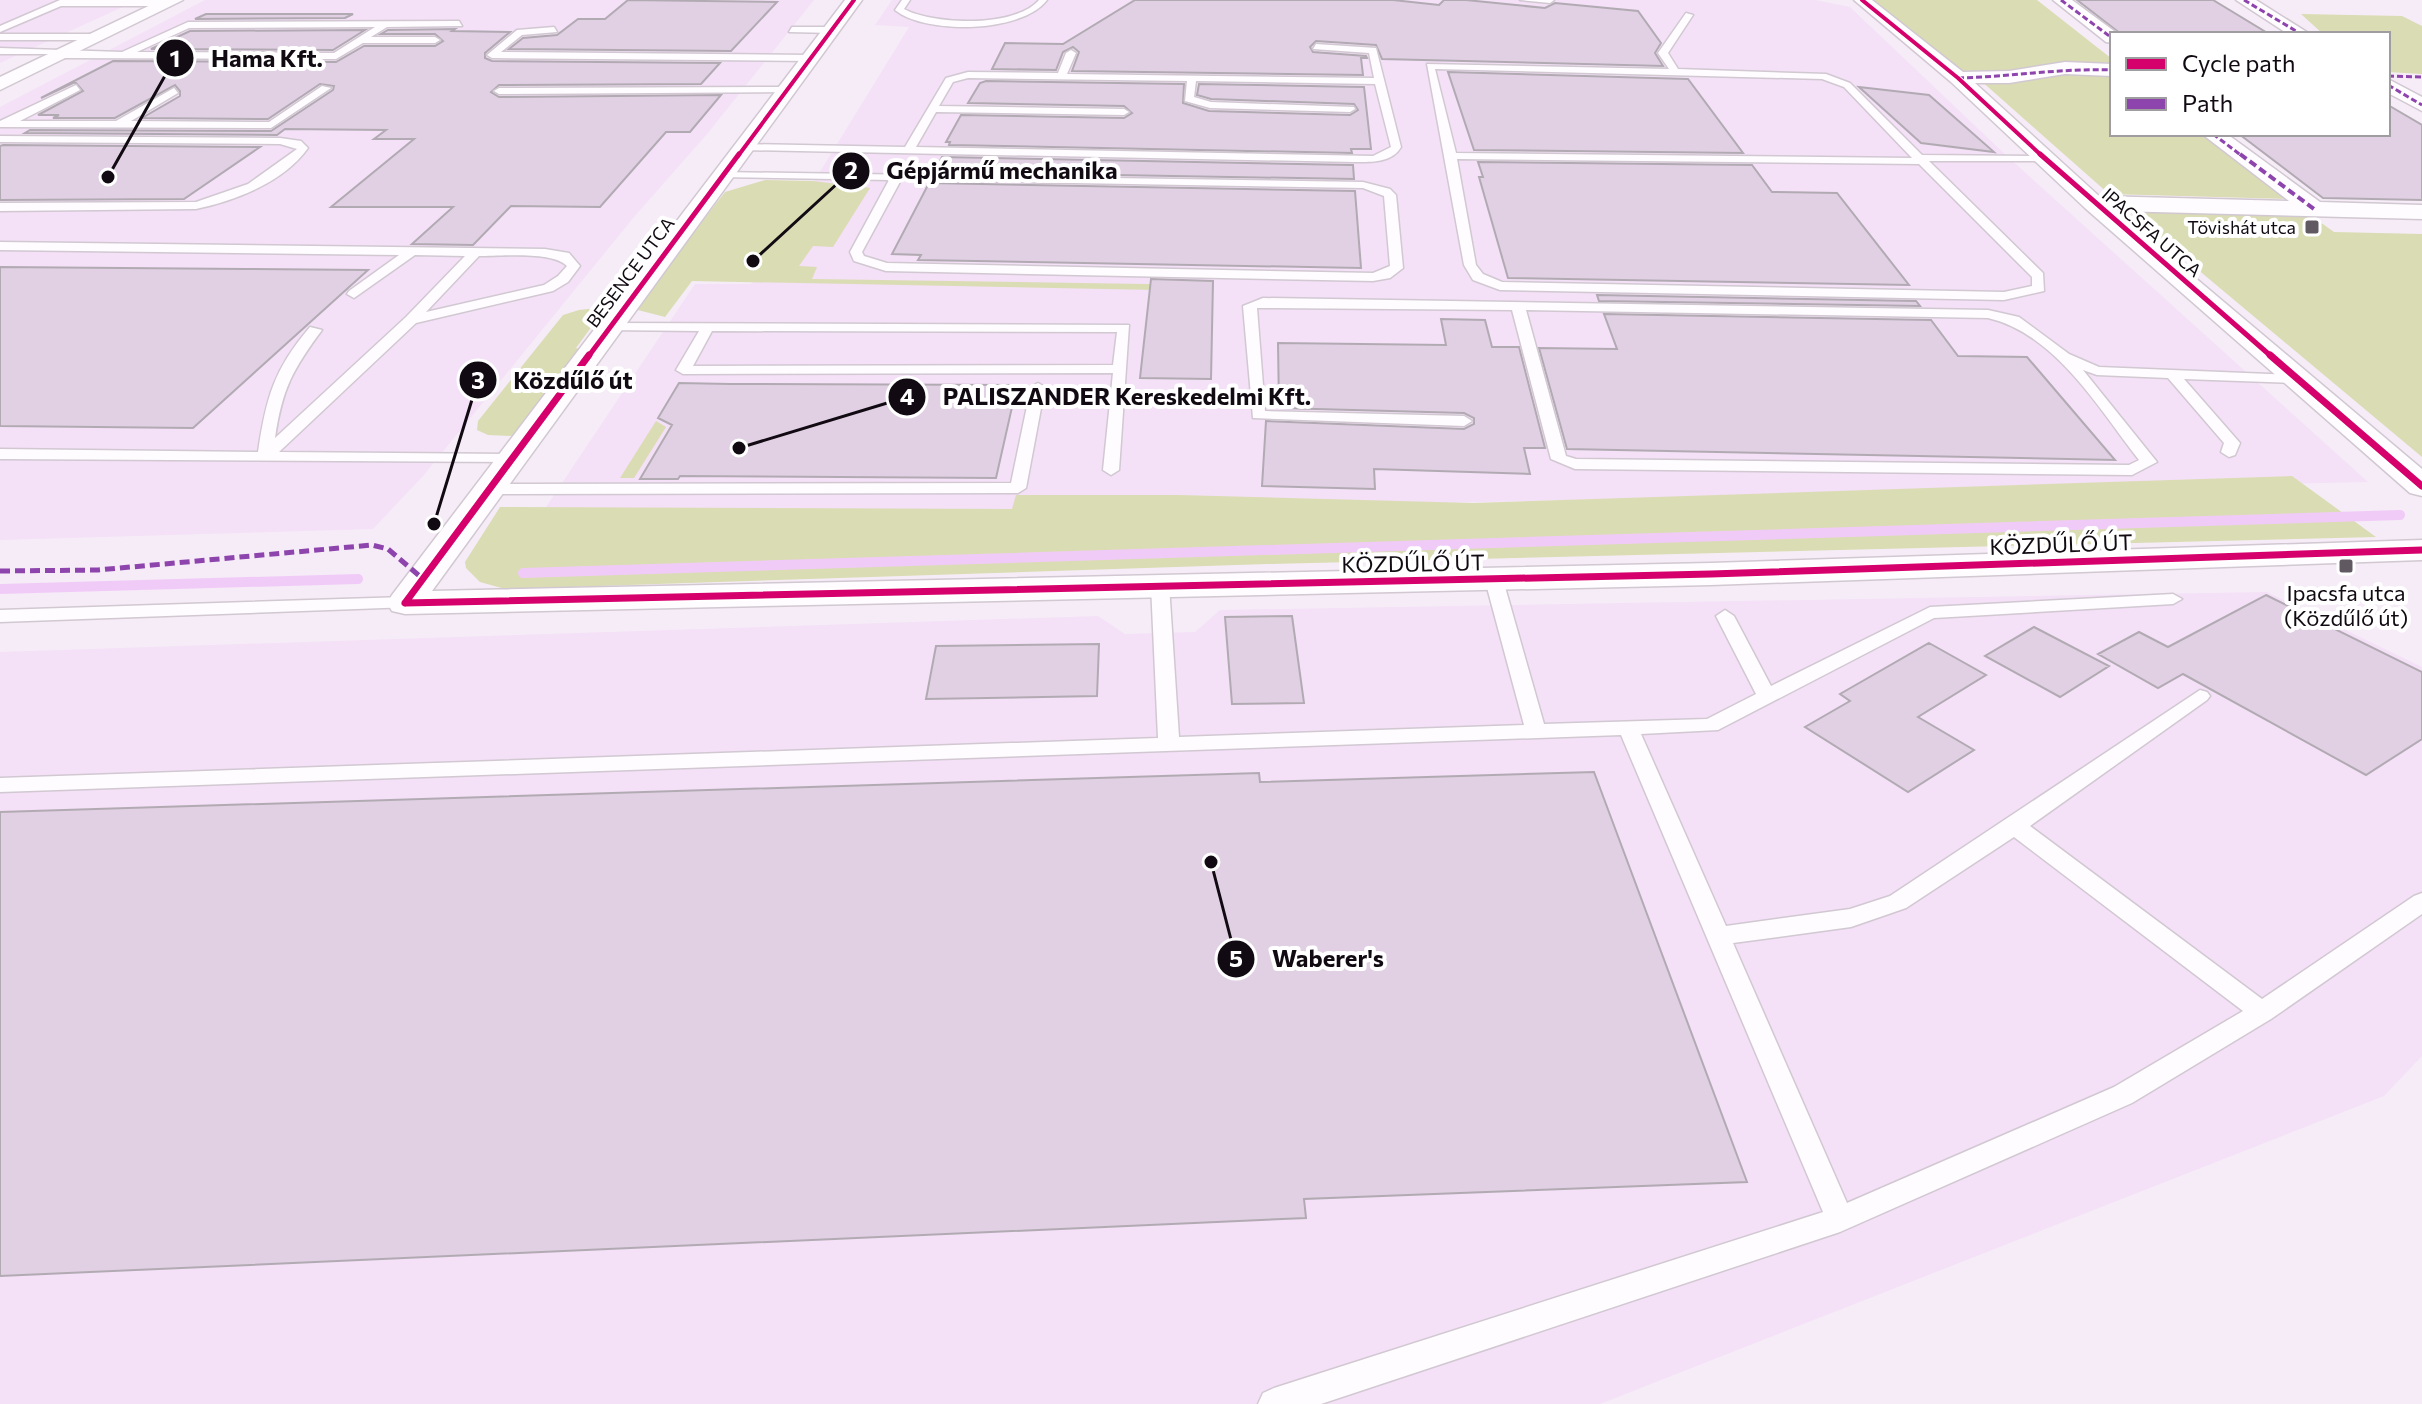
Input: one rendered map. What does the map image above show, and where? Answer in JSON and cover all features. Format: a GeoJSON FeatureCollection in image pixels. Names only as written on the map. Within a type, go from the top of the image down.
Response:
{"type":"FeatureCollection","features":[{"type":"Feature","properties":{"kind":"street","name":"BESENCE UTCA"},"geometry":{"type":"LineString","coordinates":[[405,603],[854,0]]}},
{"type":"Feature","properties":{"kind":"street","name":"IPACSFA UTCA"},"geometry":{"type":"LineString","coordinates":[[1862,0],[1958,78],[2093,203],[2422,486]]}},
{"type":"Feature","properties":{"kind":"street"},"geometry":{"type":"LineString","coordinates":[[2061,0],[2110,37]]}},
{"type":"Feature","properties":{"kind":"street"},"geometry":{"type":"LineString","coordinates":[[2244,0],[2298,32]]}},
{"type":"Feature","properties":{"kind":"street"},"geometry":{"type":"LineString","coordinates":[[0,84],[170,6]]}},
{"type":"Feature","properties":{"kind":"street"},"geometry":{"type":"LineString","coordinates":[[1958,78],[2009,77],[2065,68],[2110,70]]}},
{"type":"Feature","properties":{"kind":"street"},"geometry":{"type":"LineString","coordinates":[[2216,136],[2314,209]]}},
{"type":"Feature","properties":{"kind":"street"},"geometry":{"type":"LineString","coordinates":[[2093,203],[2422,212]]}},
{"type":"Feature","properties":{"kind":"street","name":"KÖZDŰLŐ ÚT"},"geometry":{"type":"LineString","coordinates":[[405,603],[1494,580],[2422,550]]}},
{"type":"Feature","properties":{"kind":"lane"},"geometry":{"type":"LineString","coordinates":[[906,0],[899,10],[918,20],[999,22],[1031,15],[1043,0]]}},
{"type":"Feature","properties":{"kind":"lane"},"geometry":{"type":"LineString","coordinates":[[1524,0],[1550,0]]}},
{"type":"Feature","properties":{"kind":"lane"},"geometry":{"type":"LineString","coordinates":[[0,29],[60,3],[170,6]]}},
{"type":"Feature","properties":{"kind":"lane"},"geometry":{"type":"LineString","coordinates":[[1674,70],[1663,53],[1689,15]]}},
{"type":"Feature","properties":{"kind":"lane"},"geometry":{"type":"LineString","coordinates":[[0,51],[336,56],[385,24]]}},
{"type":"Feature","properties":{"kind":"lane"},"geometry":{"type":"LineString","coordinates":[[124,55],[188,25],[459,24]]}},
{"type":"Feature","properties":{"kind":"lane"},"geometry":{"type":"LineString","coordinates":[[554,30],[520,32],[492,55],[810,58]]}},
{"type":"Feature","properties":{"kind":"lane"},"geometry":{"type":"LineString","coordinates":[[792,30],[832,30]]}},
{"type":"Feature","properties":{"kind":"lane"},"geometry":{"type":"LineString","coordinates":[[0,37],[99,37]]}},
{"type":"Feature","properties":{"kind":"lane"},"geometry":{"type":"LineString","coordinates":[[361,40],[435,40]]}},
{"type":"Feature","properties":{"kind":"lane"},"geometry":{"type":"LineString","coordinates":[[743,147],[1375,159],[1394,151],[1396,147],[1373,50],[1316,47]]}},
{"type":"Feature","properties":{"kind":"lane"},"geometry":{"type":"LineString","coordinates":[[1061,77],[1071,53]]}},
{"type":"Feature","properties":{"kind":"lane"},"geometry":{"type":"LineString","coordinates":[[1430,66],[1674,70],[1798,74],[1842,81],[2038,276],[2039,288],[2004,296],[1500,286],[1478,277],[1470,265],[1451,156],[1430,66]]}},
{"type":"Feature","properties":{"kind":"lane"},"geometry":{"type":"LineString","coordinates":[[909,150],[931,109],[953,78],[1379,81]]}},
{"type":"Feature","properties":{"kind":"lane"},"geometry":{"type":"LineString","coordinates":[[1192,78],[1189,99],[1210,105],[1350,109]]}},
{"type":"Feature","properties":{"kind":"lane"},"geometry":{"type":"LineString","coordinates":[[3,124],[76,88]]}},
{"type":"Feature","properties":{"kind":"lane"},"geometry":{"type":"LineString","coordinates":[[3,124],[271,125],[326,88]]}},
{"type":"Feature","properties":{"kind":"lane"},"geometry":{"type":"LineString","coordinates":[[499,91],[786,90]]}},
{"type":"Feature","properties":{"kind":"lane"},"geometry":{"type":"LineString","coordinates":[[117,125],[174,91]]}},
{"type":"Feature","properties":{"kind":"lane"},"geometry":{"type":"LineString","coordinates":[[931,109],[1124,112]]}},
{"type":"Feature","properties":{"kind":"lane"},"geometry":{"type":"LineString","coordinates":[[0,139],[289,141],[303,148],[297,156],[249,189],[231,198],[202,205],[183,208],[0,207]]}},
{"type":"Feature","properties":{"kind":"lane"},"geometry":{"type":"LineString","coordinates":[[1451,156],[2043,158]]}},
{"type":"Feature","properties":{"kind":"lane"},"geometry":{"type":"LineString","coordinates":[[722,175],[897,177],[1376,187],[1390,195],[1397,268],[1373,277],[886,267],[858,258],[856,252],[897,177]]}},
{"type":"Feature","properties":{"kind":"lane"},"geometry":{"type":"LineString","coordinates":[[0,246],[545,253],[565,256],[574,266],[563,279],[548,288],[411,320]]}},
{"type":"Feature","properties":{"kind":"lane"},"geometry":{"type":"LineString","coordinates":[[354,294],[411,252]]}},
{"type":"Feature","properties":{"kind":"lane"},"geometry":{"type":"LineString","coordinates":[[265,456],[411,320],[475,253]]}},
{"type":"Feature","properties":{"kind":"lane"},"geometry":{"type":"LineString","coordinates":[[1464,421],[1258,415],[1250,306],[1263,302],[1518,306],[1988,314],[2014,320],[2090,376],[2149,462],[2132,470],[1575,464],[1559,459],[1518,306]]}},
{"type":"Feature","properties":{"kind":"lane"},"geometry":{"type":"LineString","coordinates":[[610,327],[1124,328],[1111,470]]}},
{"type":"Feature","properties":{"kind":"lane"},"geometry":{"type":"LineString","coordinates":[[708,327],[683,370],[1120,369]]}},
{"type":"Feature","properties":{"kind":"lane"},"geometry":{"type":"LineString","coordinates":[[265,456],[274,392],[289,359],[315,330]]}},
{"type":"Feature","properties":{"kind":"lane"},"geometry":{"type":"LineString","coordinates":[[2090,376],[2172,374],[2297,379]]}},
{"type":"Feature","properties":{"kind":"lane"},"geometry":{"type":"LineString","coordinates":[[2172,374],[2232,443],[2229,452]]}},
{"type":"Feature","properties":{"kind":"lane"},"geometry":{"type":"LineString","coordinates":[[490,489],[1018,488],[1038,387]]}},
{"type":"Feature","properties":{"kind":"lane"},"geometry":{"type":"LineString","coordinates":[[0,454],[512,459]]}},
{"type":"Feature","properties":{"kind":"lane"},"geometry":{"type":"LineString","coordinates":[[1494,580],[1536,732]]}},
{"type":"Feature","properties":{"kind":"lane"},"geometry":{"type":"LineString","coordinates":[[1160,585],[1169,745]]}},
{"type":"Feature","properties":{"kind":"lane"},"geometry":{"type":"LineString","coordinates":[[0,785],[1711,725],[1930,613],[2173,599]]}},
{"type":"Feature","properties":{"kind":"lane"},"geometry":{"type":"LineString","coordinates":[[0,616],[405,603]]}},
{"type":"Feature","properties":{"kind":"lane"},"geometry":{"type":"LineString","coordinates":[[1725,616],[1766,695]]}},
{"type":"Feature","properties":{"kind":"lane"},"geometry":{"type":"LineString","coordinates":[[1718,936],[1851,918],[1898,902],[2015,826],[2200,696]]}},
{"type":"Feature","properties":{"kind":"lane"},"geometry":{"type":"LineString","coordinates":[[1629,729],[1840,1219]]}},
{"type":"Feature","properties":{"kind":"lane"},"geometry":{"type":"LineString","coordinates":[[2015,826],[2262,1012]]}},
{"type":"Feature","properties":{"kind":"lane"},"geometry":{"type":"LineString","coordinates":[[1274,1404],[1840,1219],[2123,1095],[2262,1012],[2422,902]]}},
{"type":"Feature","properties":{"kind":"shaded area"},"geometry":{"type":"Polygon","coordinates":[[[0,0],[138,0],[0,63],[0,0]]]}},
{"type":"Feature","properties":{"kind":"shaded area"},"geometry":{"type":"Polygon","coordinates":[[[205,0],[814,0],[708,133],[634,217],[423,476],[373,529],[0,540],[0,107],[205,0]]]}},
{"type":"Feature","properties":{"kind":"shaded area"},"geometry":{"type":"Polygon","coordinates":[[[892,0],[1815,0],[1850,7],[2009,158],[2368,482],[1217,508],[538,519],[695,284],[751,284],[909,27],[875,25],[892,0]]]}},
{"type":"Feature","properties":{"kind":"shaded area"},"geometry":{"type":"Polygon","coordinates":[[[2267,592],[2422,667],[2422,1056],[2384,1096],[1600,1404],[0,1404],[0,652],[1098,616],[1125,634],[1195,632],[1220,610],[2267,592]]]}},
{"type":"Feature","properties":{"kind":"green space"},"geometry":{"type":"Polygon","coordinates":[[[1862,0],[2037,0],[2110,57],[2110,136],[2204,136],[2289,199],[2109,194],[1979,79],[1958,78],[1862,0]]]}},
{"type":"Feature","properties":{"kind":"green space"},"geometry":{"type":"Polygon","coordinates":[[[2301,14],[2402,16],[2422,26],[2422,74],[2390,72],[2390,32],[2321,32],[2301,14]]]}},
{"type":"Feature","properties":{"kind":"green space"},"geometry":{"type":"Polygon","coordinates":[[[765,180],[813,181],[870,188],[833,247],[813,246],[799,266],[817,267],[812,279],[1210,285],[1209,291],[692,281],[665,317],[634,309],[725,192],[765,180]]]}},
{"type":"Feature","properties":{"kind":"green space"},"geometry":{"type":"Polygon","coordinates":[[[2129,212],[2313,217],[2334,232],[2422,234],[2422,457],[2129,212]]]}},
{"type":"Feature","properties":{"kind":"green space"},"geometry":{"type":"Polygon","coordinates":[[[606,307],[576,348],[579,349],[513,436],[488,435],[477,430],[478,421],[563,315],[606,307]]]}},
{"type":"Feature","properties":{"kind":"green space"},"geometry":{"type":"Polygon","coordinates":[[[656,421],[666,427],[634,478],[620,478],[656,421]]]}},
{"type":"Feature","properties":{"kind":"green space"},"geometry":{"type":"Polygon","coordinates":[[[2292,476],[2376,537],[1267,564],[505,589],[480,582],[466,568],[465,562],[500,507],[1012,509],[1016,495],[1178,495],[1473,503],[2292,476]]]}},
{"type":"Feature","properties":{"kind":"building"},"geometry":{"type":"Polygon","coordinates":[[[628,0],[777,2],[731,51],[509,49],[523,38],[557,35],[578,19],[605,19],[628,0]]]}},
{"type":"Feature","properties":{"kind":"building"},"geometry":{"type":"Polygon","coordinates":[[[1135,0],[1393,0],[1439,5],[1444,0],[1466,0],[1545,8],[1555,3],[1638,11],[1661,43],[1655,53],[1663,66],[1382,59],[1376,45],[1316,41],[1310,47],[1313,52],[1366,56],[1361,58],[1363,75],[1072,71],[1079,52],[1073,47],[1063,52],[1056,70],[992,69],[1005,43],[1063,44],[1135,0]]]}},
{"type":"Feature","properties":{"kind":"building"},"geometry":{"type":"Polygon","coordinates":[[[2077,0],[2213,0],[2266,32],[2118,32],[2077,0]]]}},
{"type":"Feature","properties":{"kind":"building"},"geometry":{"type":"Polygon","coordinates":[[[206,14],[353,14],[345,18],[195,19],[206,14]]]}},
{"type":"Feature","properties":{"kind":"building"},"geometry":{"type":"Polygon","coordinates":[[[455,29],[452,31],[510,32],[485,53],[485,58],[492,61],[720,63],[701,84],[499,85],[491,92],[499,97],[721,95],[690,132],[666,132],[600,207],[511,206],[473,245],[412,244],[453,207],[331,207],[414,139],[374,139],[386,130],[285,129],[277,135],[25,133],[30,130],[271,131],[333,90],[334,86],[320,84],[268,119],[142,118],[180,96],[175,85],[115,118],[53,118],[59,115],[38,115],[83,91],[75,82],[41,98],[113,61],[336,62],[364,46],[435,46],[443,41],[435,34],[381,34],[388,30],[455,29]]]}},
{"type":"Feature","properties":{"kind":"building"},"geometry":{"type":"Polygon","coordinates":[[[365,30],[333,50],[151,49],[190,31],[365,30]]]}},
{"type":"Feature","properties":{"kind":"building"},"geometry":{"type":"Polygon","coordinates":[[[1448,72],[1688,79],[1743,153],[1474,150],[1448,72]]]}},
{"type":"Feature","properties":{"kind":"building"},"geometry":{"type":"Polygon","coordinates":[[[980,83],[1184,84],[1183,103],[1209,111],[1350,115],[1358,110],[1354,104],[1211,99],[1197,95],[1199,84],[1364,87],[1371,149],[1351,149],[1352,153],[949,145],[950,142],[946,142],[961,115],[1124,118],[1132,113],[1124,106],[968,103],[980,83]]]}},
{"type":"Feature","properties":{"kind":"building"},"geometry":{"type":"Polygon","coordinates":[[[1859,87],[1929,95],[1994,152],[1921,143],[1859,87]]]}},
{"type":"Feature","properties":{"kind":"building"},"geometry":{"type":"Polygon","coordinates":[[[2390,106],[2422,125],[2422,200],[2323,198],[2242,136],[2390,136],[2390,106]]]}},
{"type":"Feature","properties":{"kind":"building"},"geometry":{"type":"Polygon","coordinates":[[[0,146],[260,147],[184,199],[0,200],[0,146]]]}},
{"type":"Feature","properties":{"kind":"building"},"geometry":{"type":"Polygon","coordinates":[[[942,157],[1353,165],[1354,179],[934,172],[942,157]]]}},
{"type":"Feature","properties":{"kind":"building"},"geometry":{"type":"Polygon","coordinates":[[[1478,162],[1752,165],[1772,192],[1837,193],[1909,285],[1508,278],[1479,177],[1483,177],[1478,162]]]}},
{"type":"Feature","properties":{"kind":"building"},"geometry":{"type":"Polygon","coordinates":[[[929,183],[1355,191],[1361,268],[918,260],[921,255],[892,254],[929,183]]]}},
{"type":"Feature","properties":{"kind":"building"},"geometry":{"type":"Polygon","coordinates":[[[0,267],[368,270],[193,428],[0,426],[0,267]]]}},
{"type":"Feature","properties":{"kind":"building"},"geometry":{"type":"Polygon","coordinates":[[[1151,279],[1213,281],[1211,379],[1140,378],[1151,279]]]}},
{"type":"Feature","properties":{"kind":"building"},"geometry":{"type":"Polygon","coordinates":[[[1597,295],[1916,301],[1920,306],[1599,301],[1597,295]]]}},
{"type":"Feature","properties":{"kind":"building"},"geometry":{"type":"Polygon","coordinates":[[[1604,314],[1931,320],[1958,356],[2027,357],[2115,460],[1567,449],[1539,348],[1617,349],[1604,314]]]}},
{"type":"Feature","properties":{"kind":"building"},"geometry":{"type":"Polygon","coordinates":[[[1441,319],[1485,320],[1492,347],[1519,347],[1545,448],[1524,448],[1530,474],[1374,469],[1375,489],[1262,486],[1266,421],[1464,429],[1474,424],[1474,418],[1464,413],[1279,408],[1278,343],[1446,345],[1441,319]]]}},
{"type":"Feature","properties":{"kind":"building"},"geometry":{"type":"Polygon","coordinates":[[[679,383],[1017,385],[996,478],[680,476],[678,479],[640,479],[672,425],[658,418],[679,383]]]}},
{"type":"Feature","properties":{"kind":"building"},"geometry":{"type":"Polygon","coordinates":[[[2266,595],[2422,672],[2422,739],[2366,775],[2183,674],[2158,688],[2098,654],[2139,632],[2168,647],[2266,595]]]}},
{"type":"Feature","properties":{"kind":"building"},"geometry":{"type":"Polygon","coordinates":[[[1292,616],[1304,703],[1232,704],[1225,617],[1292,616]]]}},
{"type":"Feature","properties":{"kind":"building"},"geometry":{"type":"Polygon","coordinates":[[[2034,627],[2109,666],[2060,697],[1985,656],[2034,627]]]}},
{"type":"Feature","properties":{"kind":"building"},"geometry":{"type":"Polygon","coordinates":[[[1929,643],[1986,675],[1918,717],[1974,750],[1908,792],[1805,727],[1850,701],[1840,694],[1929,643]]]}},
{"type":"Feature","properties":{"kind":"building"},"geometry":{"type":"Polygon","coordinates":[[[1099,644],[1097,696],[926,699],[936,646],[1099,644]]]}},
{"type":"Feature","properties":{"kind":"building"},"geometry":{"type":"Polygon","coordinates":[[[1594,772],[1747,1182],[1304,1199],[1306,1218],[0,1276],[0,812],[1259,773],[1260,782],[1594,772]]]}},
{"type":"Feature","properties":{"kind":"waterway"},"geometry":{"type":"LineString","coordinates":[[523,573],[2400,515]]}},
{"type":"Feature","properties":{"kind":"waterway"},"geometry":{"type":"LineString","coordinates":[[0,589],[358,579]]}},
{"type":"Feature","properties":{"kind":"marked path"},"geometry":{"type":"LineString","coordinates":[[2061,0],[2110,37]]}},
{"type":"Feature","properties":{"kind":"marked path"},"geometry":{"type":"LineString","coordinates":[[2244,0],[2298,32]]}},
{"type":"Feature","properties":{"kind":"marked path"},"geometry":{"type":"LineString","coordinates":[[1958,78],[2009,77],[2065,68],[2110,70]]}},
{"type":"Feature","properties":{"kind":"marked path"},"geometry":{"type":"LineString","coordinates":[[2390,76],[2422,77]]}},
{"type":"Feature","properties":{"kind":"marked path"},"geometry":{"type":"LineString","coordinates":[[2390,86],[2422,105]]}},
{"type":"Feature","properties":{"kind":"marked path"},"geometry":{"type":"LineString","coordinates":[[2216,136],[2314,209]]}},
{"type":"Feature","properties":{"kind":"marked path"},"geometry":{"type":"LineString","coordinates":[[0,571],[98,570],[372,545],[388,549],[423,579]]}},
{"type":"Feature","properties":{"kind":"cycle path"},"geometry":{"type":"LineString","coordinates":[[405,603],[854,0]]}},
{"type":"Feature","properties":{"kind":"cycle path"},"geometry":{"type":"LineString","coordinates":[[1862,0],[1958,78],[2093,203],[2422,486]]}},
{"type":"Feature","properties":{"kind":"cycle path"},"geometry":{"type":"LineString","coordinates":[[405,603],[1711,574],[2422,550]]}},
{"type":"Feature","properties":{"kind":"place","name":"Hama Kft."},"geometry":{"type":"Point","coordinates":[108,177]}},
{"type":"Feature","properties":{"kind":"place","name":"Tövishát utca"},"geometry":{"type":"Point","coordinates":[2312,227]}},
{"type":"Feature","properties":{"kind":"place","name":"Gépjármű mechanika"},"geometry":{"type":"Point","coordinates":[753,261]}},
{"type":"Feature","properties":{"kind":"place","name":"PALISZANDER Kereskedelmi Kft."},"geometry":{"type":"Point","coordinates":[739,448]}},
{"type":"Feature","properties":{"kind":"place","name":"Közdűlő út"},"geometry":{"type":"Point","coordinates":[434,524]}},
{"type":"Feature","properties":{"kind":"place","name":"Ipacsfa utca (Közdűlő út)"},"geometry":{"type":"Point","coordinates":[2346,566]}},
{"type":"Feature","properties":{"kind":"place","name":"Waberer's"},"geometry":{"type":"Point","coordinates":[1211,862]}}]}
